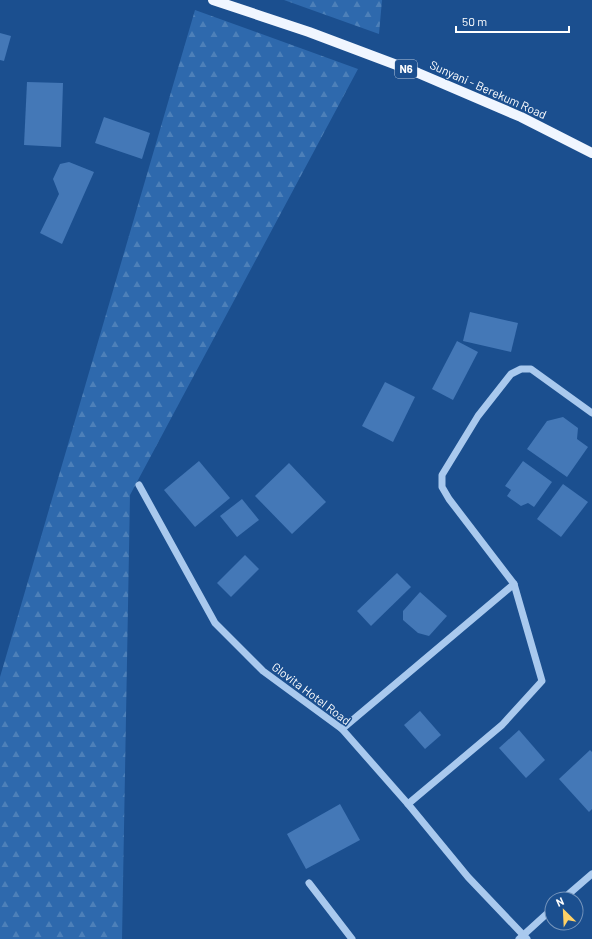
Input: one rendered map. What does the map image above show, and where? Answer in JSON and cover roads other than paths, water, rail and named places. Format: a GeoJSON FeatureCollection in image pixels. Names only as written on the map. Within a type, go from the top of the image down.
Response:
{"type":"FeatureCollection","features":[{"type":"Feature","properties":{"kind":"main road","name":"Sunyani - Berekum Road"},"geometry":{"type":"LineString","coordinates":[[213,0],[309,32],[418,73],[521,117],[590,150]]}},
{"type":"Feature","properties":{"kind":"street"},"geometry":{"type":"LineString","coordinates":[[408,804],[502,725],[542,681],[514,584],[449,499],[442,487],[442,475],[478,416],[511,374],[521,369],[531,369],[592,413]]}},
{"type":"Feature","properties":{"kind":"street","name":"Glovita Hotel Road"},"geometry":{"type":"LineString","coordinates":[[139,485],[215,623],[263,671],[342,729],[408,804],[468,877],[523,938]]}},
{"type":"Feature","properties":{"kind":"street"},"geometry":{"type":"LineString","coordinates":[[342,729],[514,584]]}},
{"type":"Feature","properties":{"kind":"street"},"geometry":{"type":"LineString","coordinates":[[572,891],[592,874]]}},
{"type":"Feature","properties":{"kind":"street"},"geometry":{"type":"LineString","coordinates":[[309,883],[352,939]]}},
{"type":"Feature","properties":{"kind":"street"},"geometry":{"type":"LineString","coordinates":[[523,938],[544,917]]}}]}
